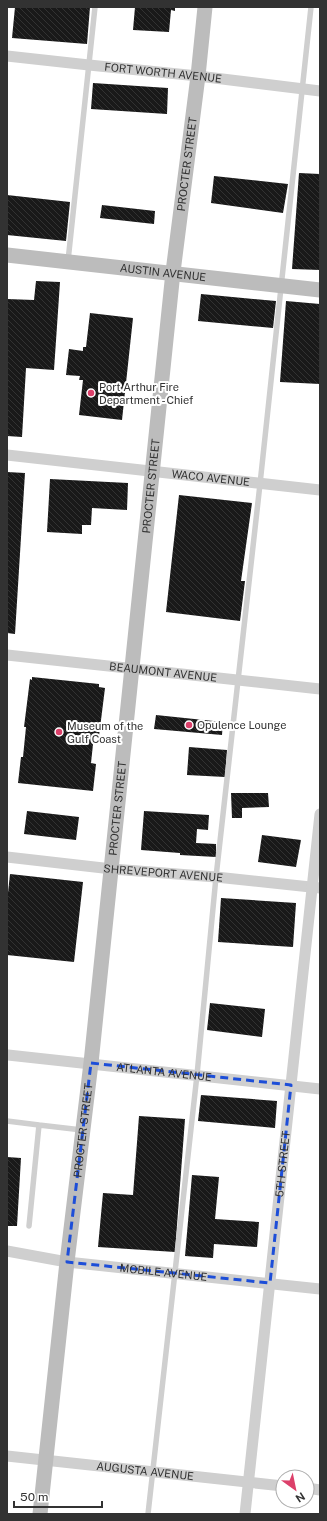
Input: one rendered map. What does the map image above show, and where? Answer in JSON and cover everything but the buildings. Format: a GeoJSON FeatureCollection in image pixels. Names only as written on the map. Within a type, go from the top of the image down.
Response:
{"type":"FeatureCollection","features":[{"type":"Feature","properties":{"kind":"main road","name":"PROCTER STREET"},"geometry":{"type":"LineString","coordinates":[[40,1514],[112,869],[173,272],[198,76],[205,7]]}},
{"type":"Feature","properties":{"kind":"main road","name":"AUSTIN AVENUE"},"geometry":{"type":"LineString","coordinates":[[7,255],[173,272],[320,290]]}},
{"type":"Feature","properties":{"kind":"street","name":"FORT WORTH AVENUE"},"geometry":{"type":"LineString","coordinates":[[7,56],[320,90]]}},
{"type":"Feature","properties":{"kind":"street","name":"WACO AVENUE"},"geometry":{"type":"LineString","coordinates":[[7,455],[320,490]]}},
{"type":"Feature","properties":{"kind":"street","name":"BEAUMONT AVENUE"},"geometry":{"type":"LineString","coordinates":[[7,655],[320,689]]}},
{"type":"Feature","properties":{"kind":"street","name":"5TH STREET"},"geometry":{"type":"LineString","coordinates":[[245,1514],[291,1085],[316,888],[320,814]]}},
{"type":"Feature","properties":{"kind":"street","name":"SHREVEPORT AVENUE"},"geometry":{"type":"LineString","coordinates":[[7,857],[112,869],[216,877],[316,888]]}},
{"type":"Feature","properties":{"kind":"street","name":"ATLANTA AVENUE"},"geometry":{"type":"LineString","coordinates":[[8,1055],[320,1089]]}},
{"type":"Feature","properties":{"kind":"street","name":"MOBILE AVENUE"},"geometry":{"type":"LineString","coordinates":[[7,1251],[67,1262],[320,1289]]}},
{"type":"Feature","properties":{"kind":"street","name":"AUGUSTA AVENUE"},"geometry":{"type":"LineString","coordinates":[[7,1456],[46,1459],[275,1485]]}},
{"type":"Feature","properties":{"kind":"lane"},"geometry":{"type":"LineString","coordinates":[[68,262],[95,7]]}},
{"type":"Feature","properties":{"kind":"lane"},"geometry":{"type":"LineString","coordinates":[[148,1514],[197,1076],[237,680],[260,484],[311,7]]}},
{"type":"Feature","properties":{"kind":"lane"},"geometry":{"type":"LineString","coordinates":[[7,1121],[82,1130]]}},
{"type":"Feature","properties":{"kind":"lane"},"geometry":{"type":"LineString","coordinates":[[30,1226],[40,1126]]}},
{"type":"Feature","properties":{"kind":"highlighted area"},"geometry":{"type":"Polygon","coordinates":[[[91,1063],[291,1085],[270,1283],[67,1262],[91,1063]]]}},
{"type":"Feature","properties":{"kind":"place","name":"Port Arthur Fire Department - Chief"},"geometry":{"type":"Point","coordinates":[91,393]}},
{"type":"Feature","properties":{"kind":"place","name":"Opulence Lounge"},"geometry":{"type":"Point","coordinates":[189,725]}},
{"type":"Feature","properties":{"kind":"place","name":"Museum of the Gulf Coast"},"geometry":{"type":"Point","coordinates":[59,732]}}]}
